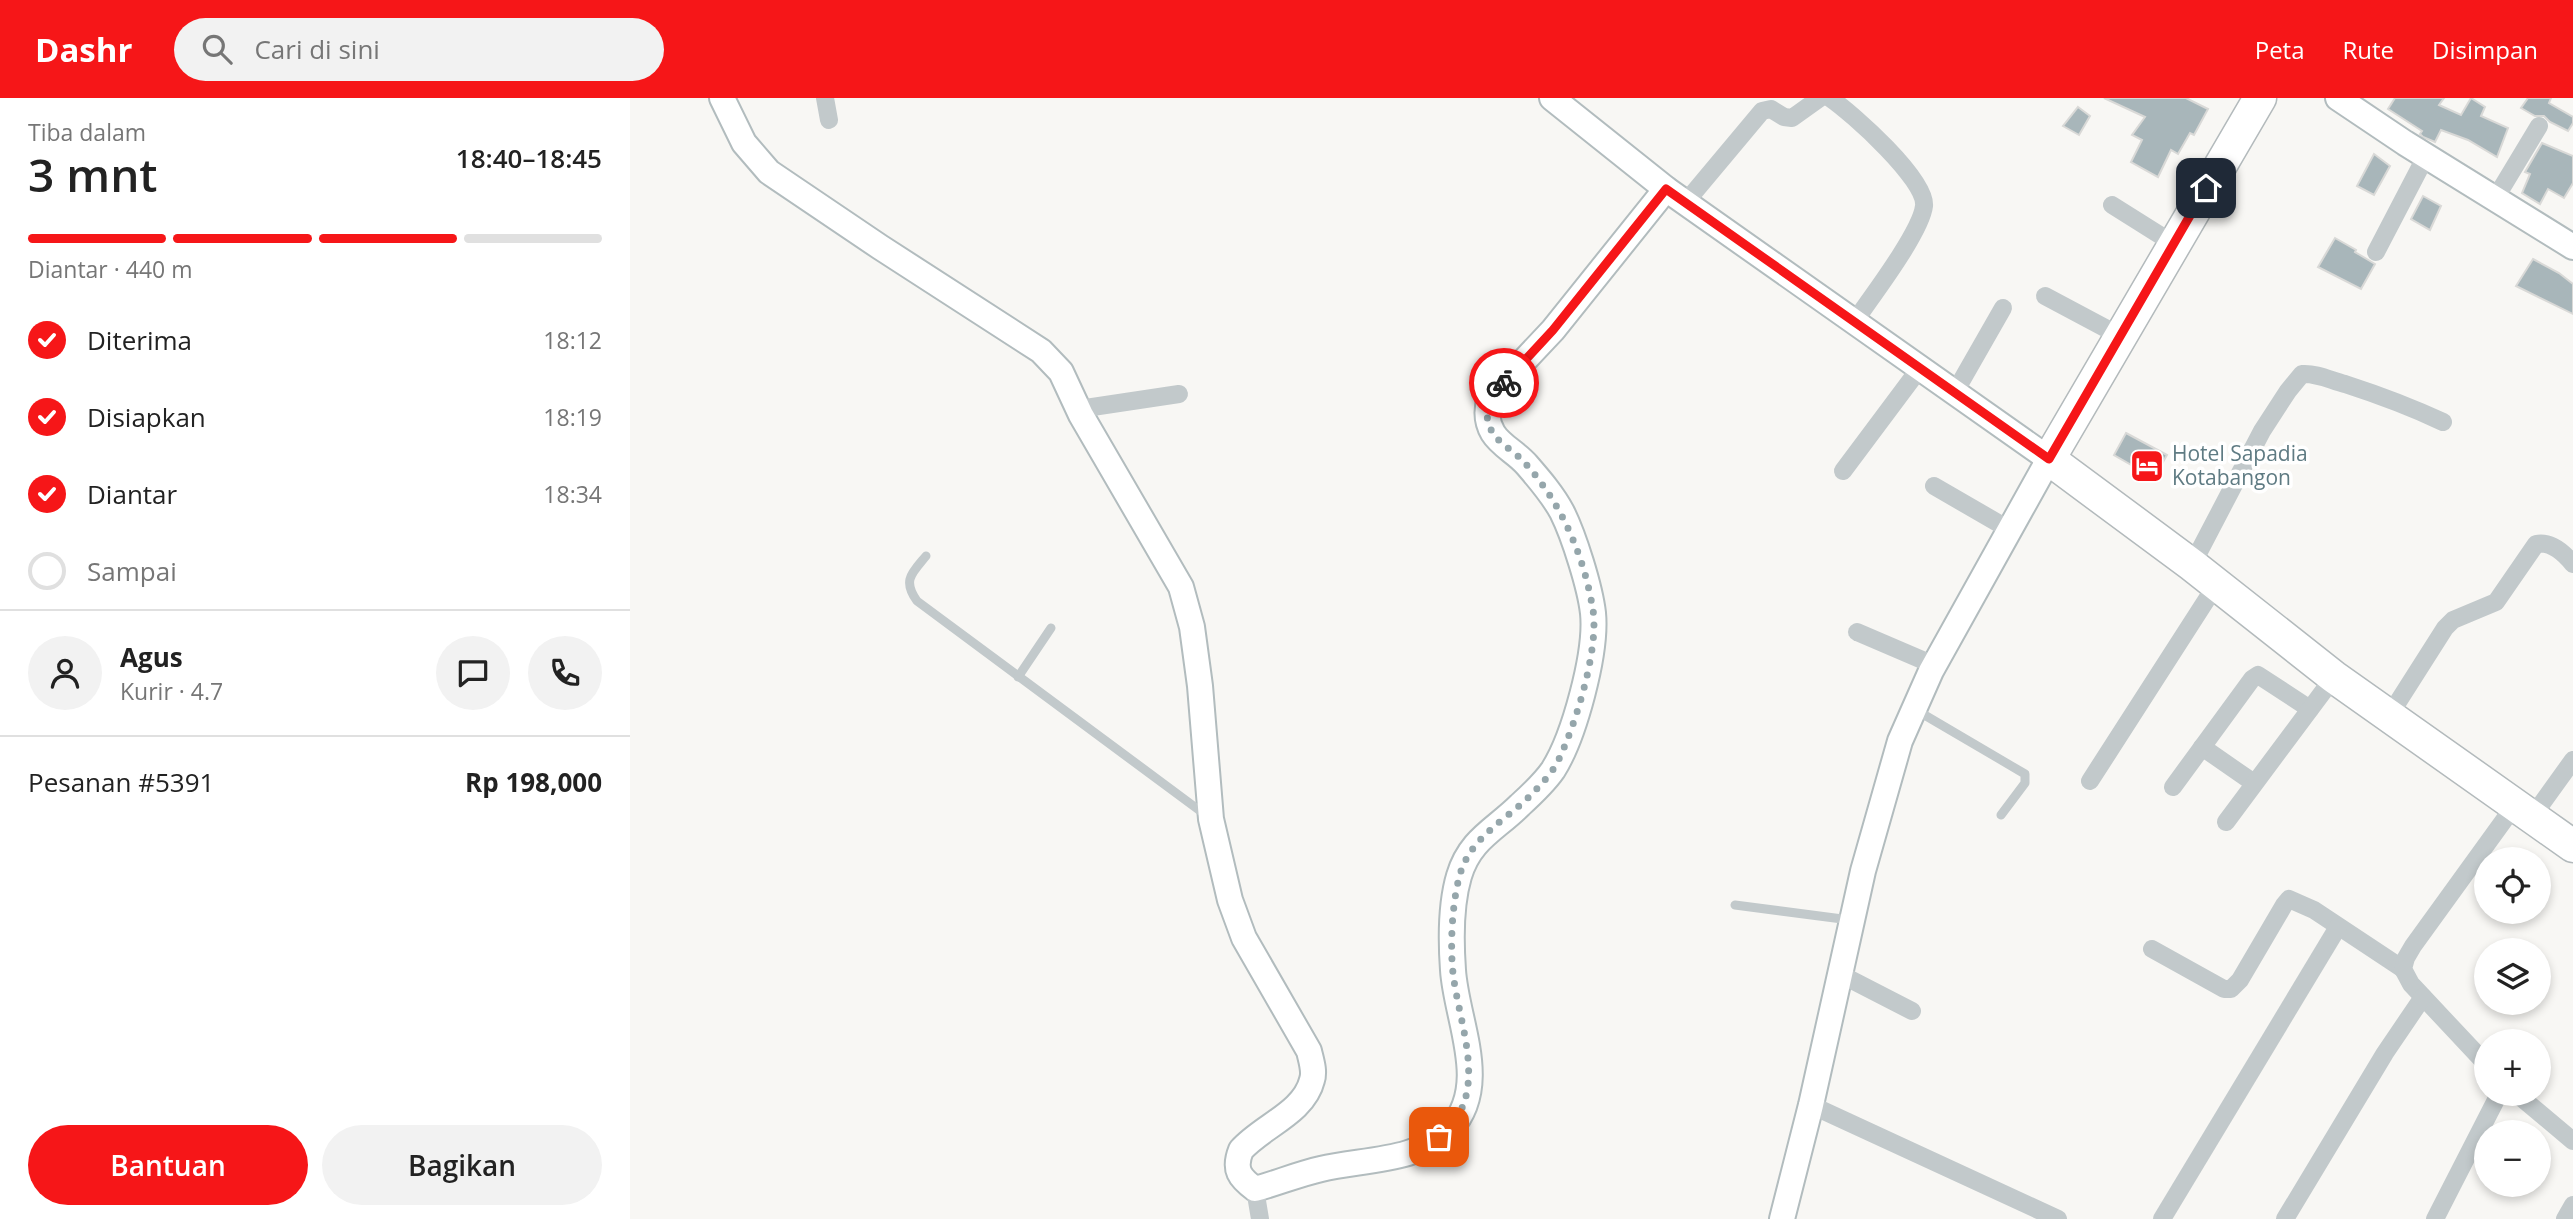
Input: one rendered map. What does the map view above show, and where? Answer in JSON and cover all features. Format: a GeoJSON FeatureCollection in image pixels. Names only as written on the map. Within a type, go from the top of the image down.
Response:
{"type":"FeatureCollection","features":[{"type":"Feature","properties":{"kind":"highway"},"geometry":{"type":"LineString","coordinates":[[2260,98],[2049,459],[2192,565],[2334,677],[2573,846]]}},
{"type":"Feature","properties":{"kind":"street"},"geometry":{"type":"LineString","coordinates":[[722,98],[744,143],[769,172],[1041,351],[1061,372],[1079,409],[1181,587],[1200,686],[1211,819],[1230,900],[1244,937],[1309,1051],[1313,1071],[1312,1079],[1299,1104],[1241,1150],[1238,1158],[1239,1175],[1255,1189],[1260,1219]]}},
{"type":"Feature","properties":{"kind":"street"},"geometry":{"type":"LineString","coordinates":[[825,98],[829,120]]}},
{"type":"Feature","properties":{"kind":"street"},"geometry":{"type":"LineString","coordinates":[[1552,98],[1675,196],[2049,459],[1934,665],[1900,741],[1852,920],[1811,1105],[1782,1219]]}},
{"type":"Feature","properties":{"kind":"street"},"geometry":{"type":"LineString","coordinates":[[1255,1189],[1328,1167],[1418,1151],[1449,1129],[1461,1111],[1470,1079],[1453,970],[1454,905],[1460,873],[1476,842],[1551,774],[1577,709],[1593,650],[1594,632],[1593,611],[1588,592],[1562,513],[1524,461],[1496,438],[1490,427],[1487,407],[1490,397],[1675,196],[1762,111],[1771,109],[1784,117],[1792,118],[1819,98]]}},
{"type":"Feature","properties":{"kind":"street"},"geometry":{"type":"LineString","coordinates":[[1830,98],[1883,145],[1910,174],[1923,193],[1924,206],[1911,237],[1854,322]]}},
{"type":"Feature","properties":{"kind":"street"},"geometry":{"type":"LineString","coordinates":[[2338,98],[2573,247]]}},
{"type":"Feature","properties":{"kind":"street"},"geometry":{"type":"LineString","coordinates":[[2495,199],[2539,126]]}},
{"type":"Feature","properties":{"kind":"street"},"geometry":{"type":"LineString","coordinates":[[2376,252],[2426,156]]}},
{"type":"Feature","properties":{"kind":"street"},"geometry":{"type":"LineString","coordinates":[[2112,205],[2174,244]]}},
{"type":"Feature","properties":{"kind":"street"},"geometry":{"type":"LineString","coordinates":[[2045,296],[2122,337]]}},
{"type":"Feature","properties":{"kind":"street"},"geometry":{"type":"LineString","coordinates":[[1955,392],[2003,308]]}},
{"type":"Feature","properties":{"kind":"street"},"geometry":{"type":"LineString","coordinates":[[1843,471],[1920,368]]}},
{"type":"Feature","properties":{"kind":"street"},"geometry":{"type":"LineString","coordinates":[[2192,565],[2262,431],[2302,374],[2313,374],[2370,392],[2443,422]]}},
{"type":"Feature","properties":{"kind":"street"},"geometry":{"type":"LineString","coordinates":[[1079,409],[1179,394]]}},
{"type":"Feature","properties":{"kind":"street"},"geometry":{"type":"LineString","coordinates":[[1934,486],[2010,530]]}},
{"type":"Feature","properties":{"kind":"street"},"geometry":{"type":"LineString","coordinates":[[2389,716],[2445,628],[2453,620],[2496,602],[2534,546],[2540,543],[2550,545],[2573,564]]}},
{"type":"Feature","properties":{"kind":"street"},"geometry":{"type":"LineString","coordinates":[[2090,781],[2216,585]]}},
{"type":"Feature","properties":{"kind":"street"},"geometry":{"type":"LineString","coordinates":[[1857,632],[1934,665]]}},
{"type":"Feature","properties":{"kind":"street"},"geometry":{"type":"LineString","coordinates":[[2173,788],[2252,679],[2258,675],[2310,709]]}},
{"type":"Feature","properties":{"kind":"street"},"geometry":{"type":"LineString","coordinates":[[2226,822],[2334,677]]}},
{"type":"Feature","properties":{"kind":"street"},"geometry":{"type":"LineString","coordinates":[[2202,747],[2254,783]]}},
{"type":"Feature","properties":{"kind":"street"},"geometry":{"type":"LineString","coordinates":[[2474,1051],[2406,978],[2403,962],[2413,946],[2524,811],[2573,760]]}},
{"type":"Feature","properties":{"kind":"street"},"geometry":{"type":"LineString","coordinates":[[2152,949],[2224,989],[2231,989],[2240,980],[2289,899],[2302,904],[2403,969]]}},
{"type":"Feature","properties":{"kind":"street"},"geometry":{"type":"LineString","coordinates":[[2162,1219],[2339,928]]}},
{"type":"Feature","properties":{"kind":"street"},"geometry":{"type":"LineString","coordinates":[[1840,974],[1912,1012]]}},
{"type":"Feature","properties":{"kind":"street"},"geometry":{"type":"LineString","coordinates":[[2285,1219],[2385,1053],[2423,997]]}},
{"type":"Feature","properties":{"kind":"street"},"geometry":{"type":"LineString","coordinates":[[1811,1105],[2058,1219]]}},
{"type":"Feature","properties":{"kind":"street"},"geometry":{"type":"LineString","coordinates":[[2435,1219],[2493,1106]]}},
{"type":"Feature","properties":{"kind":"street"},"geometry":{"type":"LineString","coordinates":[[2531,1106],[2573,1141]]}},
{"type":"Feature","properties":{"kind":"street"},"geometry":{"type":"LineString","coordinates":[[2565,1219],[2573,1205]]}},
{"type":"Feature","properties":{"kind":"lane"},"geometry":{"type":"LineString","coordinates":[[926,556],[909,580],[909,588],[917,601],[1211,819]]}},
{"type":"Feature","properties":{"kind":"lane"},"geometry":{"type":"LineString","coordinates":[[1018,677],[1051,628]]}},
{"type":"Feature","properties":{"kind":"lane"},"geometry":{"type":"LineString","coordinates":[[1913,708],[2025,774],[2025,783],[2001,815]]}},
{"type":"Feature","properties":{"kind":"lane"},"geometry":{"type":"LineString","coordinates":[[1735,905],[1852,920]]}},
{"type":"Feature","properties":{"kind":"building"},"geometry":{"type":"Polygon","coordinates":[[[2104,98],[2186,98],[2208,109],[2194,135],[2190,133],[2178,154],[2171,150],[2158,177],[2131,162],[2142,140],[2132,135],[2145,117],[2104,98]]]}},
{"type":"Feature","properties":{"kind":"building"},"geometry":{"type":"Polygon","coordinates":[[[2395,98],[2444,98],[2439,105],[2461,115],[2471,98],[2485,107],[2481,116],[2508,128],[2497,157],[2468,140],[2441,130],[2435,142],[2423,137],[2420,134],[2422,131],[2388,109],[2395,98]]]}},
{"type":"Feature","properties":{"kind":"building"},"geometry":{"type":"Polygon","coordinates":[[[2528,98],[2551,98],[2549,103],[2573,117],[2568,131],[2544,116],[2535,116],[2521,108],[2528,98]]]}},
{"type":"Feature","properties":{"kind":"building"},"geometry":{"type":"Polygon","coordinates":[[[2078,107],[2090,116],[2079,135],[2063,126],[2078,107]]]}},
{"type":"Feature","properties":{"kind":"building"},"geometry":{"type":"Polygon","coordinates":[[[2542,143],[2573,156],[2573,183],[2564,198],[2548,189],[2540,204],[2522,193],[2530,174],[2525,172],[2542,143]]]}},
{"type":"Feature","properties":{"kind":"building"},"geometry":{"type":"Polygon","coordinates":[[[2374,154],[2390,166],[2374,195],[2357,186],[2374,154]]]}},
{"type":"Feature","properties":{"kind":"building"},"geometry":{"type":"Polygon","coordinates":[[[2423,196],[2441,206],[2430,230],[2411,219],[2423,196]]]}},
{"type":"Feature","properties":{"kind":"building"},"geometry":{"type":"Polygon","coordinates":[[[2335,238],[2375,264],[2361,289],[2318,267],[2335,238]]]}},
{"type":"Feature","properties":{"kind":"building"},"geometry":{"type":"Polygon","coordinates":[[[2533,259],[2573,284],[2573,314],[2516,286],[2533,259]]]}},
{"type":"Feature","properties":{"kind":"building","name":"Hotel Sapadia Kotabangon"},"geometry":{"type":"Polygon","coordinates":[[[2126,433],[2167,455],[2154,478],[2114,455],[2126,433]]]}},
{"type":"Feature","properties":{"kind":"way so far"},"geometry":{"type":"LineString","coordinates":[[1439,1137],[1449,1129],[1461,1111],[1470,1079],[1453,970],[1454,905],[1460,873],[1476,842],[1517,808],[1551,774],[1573,721],[1593,650],[1593,611],[1575,547],[1562,513],[1524,461],[1501,443],[1490,427],[1487,414],[1490,397],[1504,383]]}},
{"type":"Feature","properties":{"kind":"place","name":"Hotel Sapadia Kotabangon"},"geometry":{"type":"Point","coordinates":[2147,466]}},
{"type":"Feature","properties":{"kind":"route"},"geometry":{"type":"LineString","coordinates":[[1504,383],[1553,330],[1666,189],[2049,459],[2114,351],[2206,188]]}}]}
